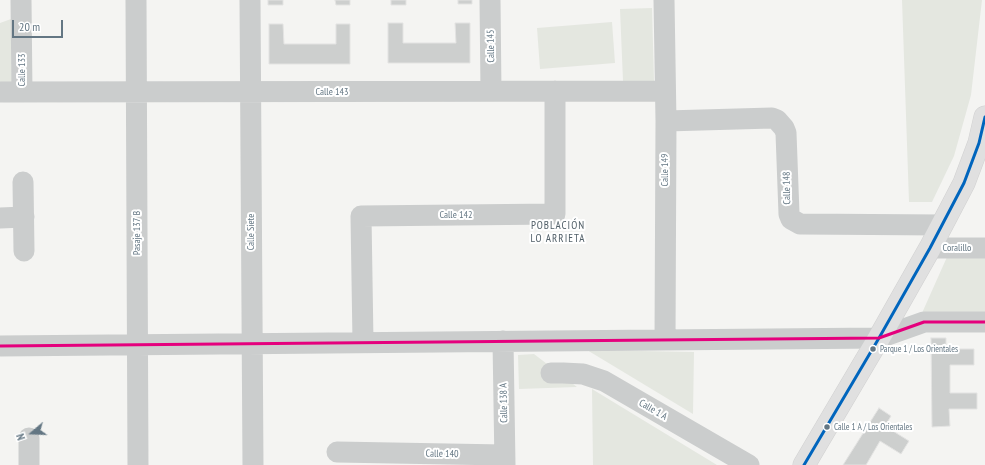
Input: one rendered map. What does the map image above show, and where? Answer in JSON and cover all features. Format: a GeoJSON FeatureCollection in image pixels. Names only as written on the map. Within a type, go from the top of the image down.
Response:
{"type":"FeatureCollection","features":[{"type":"Feature","properties":{"kind":"main road"},"geometry":{"type":"LineString","coordinates":[[804,465],[879,338],[942,225],[972,166],[985,118]]}},
{"type":"Feature","properties":{"kind":"street","name":"Calle 133"},"geometry":{"type":"LineString","coordinates":[[21,0],[22,92]]}},
{"type":"Feature","properties":{"kind":"street","name":"Pasaje 137 B"},"geometry":{"type":"LineString","coordinates":[[136,0],[138,465]]}},
{"type":"Feature","properties":{"kind":"street","name":"Calle Siete"},"geometry":{"type":"LineString","coordinates":[[250,0],[253,465]]}},
{"type":"Feature","properties":{"kind":"street","name":"Calle 145"},"geometry":{"type":"LineString","coordinates":[[490,0],[491,91]]}},
{"type":"Feature","properties":{"kind":"street","name":"Calle 149"},"geometry":{"type":"LineString","coordinates":[[664,0],[664,91],[666,122],[665,340]]}},
{"type":"Feature","properties":{"kind":"street","name":"Calle 142"},"geometry":{"type":"LineString","coordinates":[[363,342],[361,216],[556,214],[555,91]]}},
{"type":"Feature","properties":{"kind":"street","name":"Calle 143"},"geometry":{"type":"LineString","coordinates":[[0,92],[664,91]]}},
{"type":"Feature","properties":{"kind":"street","name":"Calle 148"},"geometry":{"type":"LineString","coordinates":[[666,122],[772,118],[777,120],[784,128],[786,133],[789,214],[791,219],[800,224],[942,225]]}},
{"type":"Feature","properties":{"kind":"street"},"geometry":{"type":"LineString","coordinates":[[23,182],[24,251]]}},
{"type":"Feature","properties":{"kind":"street"},"geometry":{"type":"LineString","coordinates":[[0,218],[24,217]]}},
{"type":"Feature","properties":{"kind":"street","name":"Coralillo"},"geometry":{"type":"LineString","coordinates":[[930,248],[985,248]]}},
{"type":"Feature","properties":{"kind":"street"},"geometry":{"type":"LineString","coordinates":[[0,346],[879,338],[924,322],[985,322]]}},
{"type":"Feature","properties":{"kind":"street","name":"Calle 138 A"},"geometry":{"type":"LineString","coordinates":[[503,341],[504,460]]}},
{"type":"Feature","properties":{"kind":"street","name":"Calle 1 A"},"geometry":{"type":"LineString","coordinates":[[551,373],[583,374],[604,381],[749,465]]}},
{"type":"Feature","properties":{"kind":"street"},"geometry":{"type":"LineString","coordinates":[[29,438],[29,465]]}},
{"type":"Feature","properties":{"kind":"street","name":"Calle 140"},"geometry":{"type":"LineString","coordinates":[[337,452],[380,459],[504,460]]}},
{"type":"Feature","properties":{"kind":"shaded area"},"geometry":{"type":"Polygon","coordinates":[[[902,0],[982,0],[971,95],[954,156],[932,202],[909,202],[902,0]]]}},
{"type":"Feature","properties":{"kind":"shaded area"},"geometry":{"type":"Polygon","coordinates":[[[652,8],[654,81],[623,81],[620,9],[652,8]]]}},
{"type":"Feature","properties":{"kind":"shaded area"},"geometry":{"type":"Polygon","coordinates":[[[11,19],[12,83],[0,82],[0,23],[11,19]]]}},
{"type":"Feature","properties":{"kind":"shaded area"},"geometry":{"type":"Polygon","coordinates":[[[612,22],[615,63],[540,69],[537,28],[612,22]]]}},
{"type":"Feature","properties":{"kind":"shaded area"},"geometry":{"type":"Polygon","coordinates":[[[947,257],[985,257],[985,312],[922,313],[947,257]]]}},
{"type":"Feature","properties":{"kind":"shaded area"},"geometry":{"type":"Polygon","coordinates":[[[587,350],[694,352],[693,414],[587,350]]]}},
{"type":"Feature","properties":{"kind":"shaded area"},"geometry":{"type":"Polygon","coordinates":[[[534,354],[577,387],[519,389],[518,355],[534,354]]]}},
{"type":"Feature","properties":{"kind":"shaded area"},"geometry":{"type":"Polygon","coordinates":[[[592,389],[717,465],[593,465],[592,389]]]}},
{"type":"Feature","properties":{"kind":"building"},"geometry":{"type":"Polygon","coordinates":[[[268,0],[283,0],[283,5],[268,5],[268,0]]]}},
{"type":"Feature","properties":{"kind":"building"},"geometry":{"type":"Polygon","coordinates":[[[335,0],[350,0],[350,5],[336,5],[335,0]]]}},
{"type":"Feature","properties":{"kind":"building"},"geometry":{"type":"Polygon","coordinates":[[[391,0],[406,0],[406,5],[391,5],[391,0]]]}},
{"type":"Feature","properties":{"kind":"building"},"geometry":{"type":"Polygon","coordinates":[[[458,0],[472,0],[472,4],[458,4],[458,0]]]}},
{"type":"Feature","properties":{"kind":"building"},"geometry":{"type":"Polygon","coordinates":[[[388,23],[403,23],[403,43],[456,43],[455,23],[470,23],[470,63],[388,63],[388,23]]]}},
{"type":"Feature","properties":{"kind":"building"},"geometry":{"type":"Polygon","coordinates":[[[269,24],[283,24],[284,44],[336,44],[336,24],[350,24],[350,64],[269,64],[269,24]]]}},
{"type":"Feature","properties":{"kind":"building"},"geometry":{"type":"Polygon","coordinates":[[[931,338],[946,338],[946,349],[974,349],[974,365],[950,365],[950,393],[977,393],[977,409],[949,409],[950,426],[932,427],[931,338]]]}},
{"type":"Feature","properties":{"kind":"building"},"geometry":{"type":"Polygon","coordinates":[[[879,408],[891,416],[885,426],[909,441],[901,454],[880,441],[866,465],[843,465],[879,408]]]}},
{"type":"Feature","properties":{"kind":"transit line"},"geometry":{"type":"LineString","coordinates":[[804,465],[879,338],[930,248],[964,183],[979,143],[985,117]]}},
{"type":"Feature","properties":{"kind":"transit line"},"geometry":{"type":"LineString","coordinates":[[0,346],[879,338],[924,322],[985,322]]}},
{"type":"Feature","properties":{"kind":"place","name":"Parque 1 / Los Orientales"},"geometry":{"type":"Point","coordinates":[873,349]}},
{"type":"Feature","properties":{"kind":"place","name":"Calle 1 A / Los Orientales"},"geometry":{"type":"Point","coordinates":[827,427]}},
{"type":"Feature","properties":{"kind":"district","name":"POBLACIÓN LO ARRIETA"},"geometry":{"type":"Point","coordinates":[558,232]}}]}
